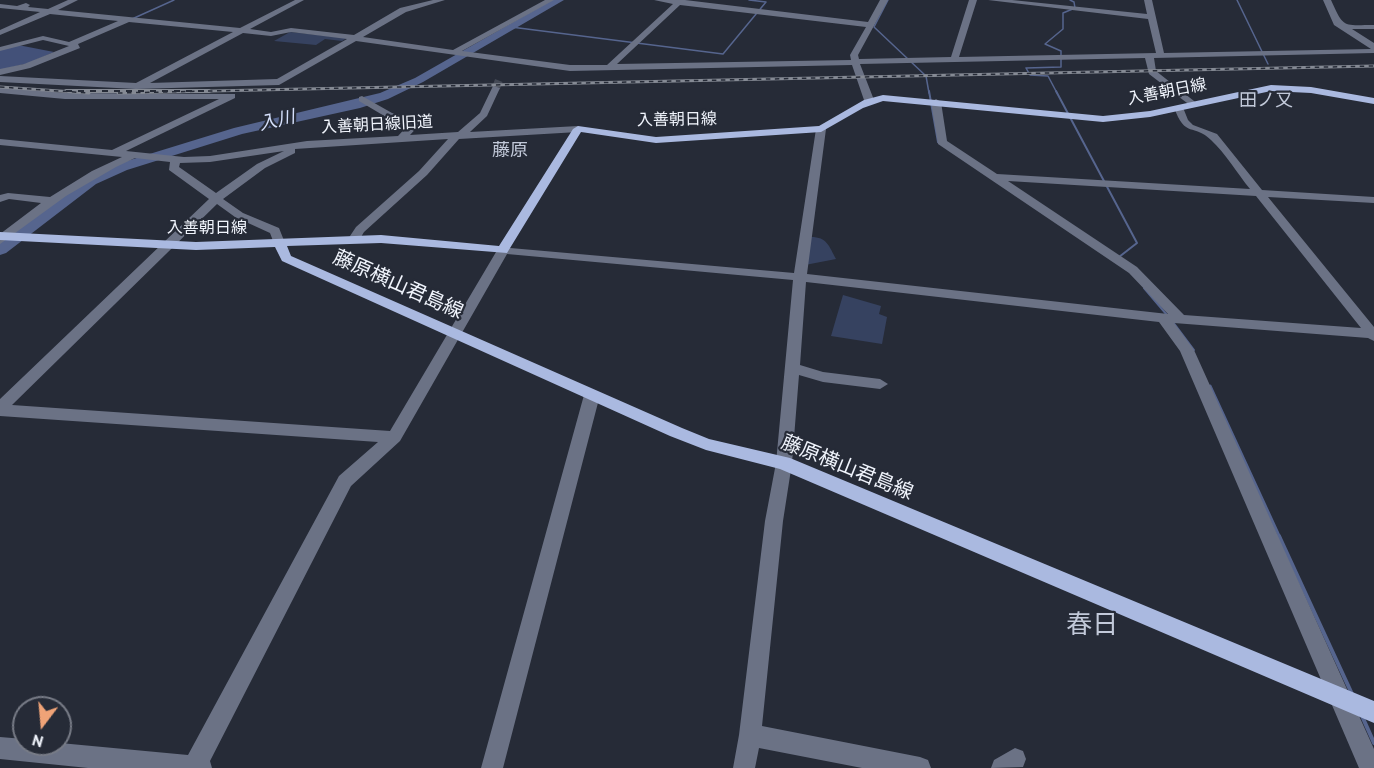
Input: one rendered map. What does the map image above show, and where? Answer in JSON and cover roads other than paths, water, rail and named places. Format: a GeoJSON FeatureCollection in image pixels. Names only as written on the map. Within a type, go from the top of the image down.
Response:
{"type":"FeatureCollection","features":[{"type":"Feature","properties":{"kind":"main road","name":"入善朝日線"},"geometry":{"type":"LineString","coordinates":[[578,129],[656,140],[821,129],[843,119],[869,100],[883,98],[1103,119],[1149,114],[1191,103],[1280,88],[1374,101]]}},
{"type":"Feature","properties":{"kind":"main road"},"geometry":{"type":"LineString","coordinates":[[503,250],[578,129]]}},
{"type":"Feature","properties":{"kind":"main road","name":"入善朝日線"},"geometry":{"type":"LineString","coordinates":[[2,237],[168,246],[234,246],[354,239],[418,241],[503,250]]}},
{"type":"Feature","properties":{"kind":"main road","name":"藤原横山君島線"},"geometry":{"type":"LineString","coordinates":[[279,243],[286,258],[706,444],[784,463],[1374,712]]}},
{"type":"Feature","properties":{"kind":"street"},"geometry":{"type":"LineString","coordinates":[[18,8],[39,0]]}},
{"type":"Feature","properties":{"kind":"street"},"geometry":{"type":"LineString","coordinates":[[0,33],[74,0]]}},
{"type":"Feature","properties":{"kind":"street"},"geometry":{"type":"LineString","coordinates":[[136,86],[300,0]]}},
{"type":"Feature","properties":{"kind":"street"},"geometry":{"type":"LineString","coordinates":[[0,79],[136,86],[279,82],[403,10],[441,0]]}},
{"type":"Feature","properties":{"kind":"street"},"geometry":{"type":"LineString","coordinates":[[455,52],[550,0]]}},
{"type":"Feature","properties":{"kind":"street"},"geometry":{"type":"LineString","coordinates":[[658,0],[870,25]]}},
{"type":"Feature","properties":{"kind":"street"},"geometry":{"type":"LineString","coordinates":[[869,100],[853,60],[884,0]]}},
{"type":"Feature","properties":{"kind":"street"},"geometry":{"type":"LineString","coordinates":[[955,58],[973,0]]}},
{"type":"Feature","properties":{"kind":"street"},"geometry":{"type":"LineString","coordinates":[[992,0],[1151,17]]}},
{"type":"Feature","properties":{"kind":"street"},"geometry":{"type":"LineString","coordinates":[[1148,0],[1160,54]]}},
{"type":"Feature","properties":{"kind":"street"},"geometry":{"type":"LineString","coordinates":[[1327,0],[1341,27],[1374,48]]}},
{"type":"Feature","properties":{"kind":"street"},"geometry":{"type":"LineString","coordinates":[[608,68],[679,1]]}},
{"type":"Feature","properties":{"kind":"street"},"geometry":{"type":"LineString","coordinates":[[2,7],[271,34],[291,30],[455,52],[502,66],[608,68],[1374,48]]}},
{"type":"Feature","properties":{"kind":"street"},"geometry":{"type":"LineString","coordinates":[[71,44],[129,19]]}},
{"type":"Feature","properties":{"kind":"street"},"geometry":{"type":"LineString","coordinates":[[1341,27],[1374,27]]}},
{"type":"Feature","properties":{"kind":"street"},"geometry":{"type":"LineString","coordinates":[[0,50],[43,38],[76,46],[27,66],[0,72]]}},
{"type":"Feature","properties":{"kind":"street"},"geometry":{"type":"LineString","coordinates":[[1149,55],[1152,72],[1191,103]]}},
{"type":"Feature","properties":{"kind":"street"},"geometry":{"type":"LineString","coordinates":[[354,239],[360,230],[484,114],[496,88]]}},
{"type":"Feature","properties":{"kind":"street"},"geometry":{"type":"LineString","coordinates":[[0,90],[65,96],[232,96],[112,154]]}},
{"type":"Feature","properties":{"kind":"street"},"geometry":{"type":"LineString","coordinates":[[366,101],[389,115],[417,123],[400,139]]}},
{"type":"Feature","properties":{"kind":"street"},"geometry":{"type":"LineString","coordinates":[[936,102],[942,142],[1134,270],[1171,319],[1187,350],[1371,768]]}},
{"type":"Feature","properties":{"kind":"street"},"geometry":{"type":"LineString","coordinates":[[1179,107],[1184,121],[1190,127],[1214,136],[1374,335]]}},
{"type":"Feature","properties":{"kind":"street","name":"入善朝日線旧道"},"geometry":{"type":"LineString","coordinates":[[0,142],[171,159],[210,159],[307,144],[578,129]]}},
{"type":"Feature","properties":{"kind":"street"},"geometry":{"type":"LineString","coordinates":[[744,768],[750,735],[774,521],[784,463],[800,277],[821,129]]}},
{"type":"Feature","properties":{"kind":"street"},"geometry":{"type":"LineString","coordinates":[[0,409],[217,198],[261,166],[307,144]]}},
{"type":"Feature","properties":{"kind":"street"},"geometry":{"type":"LineString","coordinates":[[2,237],[90,175],[137,156]]}},
{"type":"Feature","properties":{"kind":"street"},"geometry":{"type":"LineString","coordinates":[[171,159],[173,168],[239,215],[275,231],[279,243]]}},
{"type":"Feature","properties":{"kind":"street"},"geometry":{"type":"LineString","coordinates":[[994,177],[1374,200]]}},
{"type":"Feature","properties":{"kind":"street"},"geometry":{"type":"LineString","coordinates":[[0,199],[8,196],[51,201]]}},
{"type":"Feature","properties":{"kind":"street"},"geometry":{"type":"LineString","coordinates":[[194,768],[345,481],[394,437],[503,250],[800,277],[1171,319],[1374,335]]}},
{"type":"Feature","properties":{"kind":"street"},"geometry":{"type":"LineString","coordinates":[[792,368],[823,377],[880,384]]}},
{"type":"Feature","properties":{"kind":"street"},"geometry":{"type":"LineString","coordinates":[[492,768],[592,395]]}},
{"type":"Feature","properties":{"kind":"street"},"geometry":{"type":"LineString","coordinates":[[0,409],[394,437]]}},
{"type":"Feature","properties":{"kind":"street"},"geometry":{"type":"LineString","coordinates":[[750,735],[921,768]]}},
{"type":"Feature","properties":{"kind":"street"},"geometry":{"type":"LineString","coordinates":[[0,748],[201,768]]}},
{"type":"Feature","properties":{"kind":"waterway"},"geometry":{"type":"LineString","coordinates":[[132,19],[174,0]]}},
{"type":"Feature","properties":{"kind":"waterway","name":"入川"},"geometry":{"type":"LineString","coordinates":[[0,250],[91,181],[122,167],[239,131],[360,104],[384,96],[419,80],[559,0]]}},
{"type":"Feature","properties":{"kind":"waterway"},"geometry":{"type":"LineString","coordinates":[[511,27],[723,54],[766,2],[749,0]]}},
{"type":"Feature","properties":{"kind":"waterway"},"geometry":{"type":"LineString","coordinates":[[888,0],[874,27],[926,76],[929,93]]}},
{"type":"Feature","properties":{"kind":"waterway"},"geometry":{"type":"LineString","coordinates":[[1057,93],[1048,76],[1030,75],[1026,68],[1061,67],[1061,51],[1045,44],[1063,29],[1063,13],[1075,8],[1074,2],[1070,0]]}},
{"type":"Feature","properties":{"kind":"waterway"},"geometry":{"type":"LineString","coordinates":[[1237,0],[1268,64]]}},
{"type":"Feature","properties":{"kind":"waterway"},"geometry":{"type":"LineString","coordinates":[[929,91],[938,142]]}},
{"type":"Feature","properties":{"kind":"waterway"},"geometry":{"type":"LineString","coordinates":[[1056,91],[1137,243],[1119,257]]}},
{"type":"Feature","properties":{"kind":"waterway"},"geometry":{"type":"LineString","coordinates":[[1144,288],[1167,315]]}},
{"type":"Feature","properties":{"kind":"waterway"},"geometry":{"type":"LineString","coordinates":[[1173,322],[1194,350]]}},
{"type":"Feature","properties":{"kind":"waterway"},"geometry":{"type":"LineString","coordinates":[[1210,386],[1280,538]]}},
{"type":"Feature","properties":{"kind":"waterway"},"geometry":{"type":"LineString","coordinates":[[1279,536],[1352,694]]}},
{"type":"Feature","properties":{"kind":"waterway"},"geometry":{"type":"LineString","coordinates":[[1362,716],[1374,743]]}},
{"type":"Feature","properties":{"kind":"tunnel"},"geometry":{"type":"LineString","coordinates":[[496,88],[499,80]]}},
{"type":"Feature","properties":{"kind":"railway"},"geometry":{"type":"LineString","coordinates":[[118,93],[1374,66]]}},
{"type":"Feature","properties":{"kind":"railway"},"geometry":{"type":"LineString","coordinates":[[0,87],[89,93]]}},
{"type":"Feature","properties":{"kind":"railway"},"geometry":{"type":"LineString","coordinates":[[66,91],[209,91]]}},
{"type":"Feature","properties":{"kind":"district","name":"田ノ又"},"geometry":{"type":"Point","coordinates":[1266,101]}},
{"type":"Feature","properties":{"kind":"district","name":"藤原"},"geometry":{"type":"Point","coordinates":[510,151]}},
{"type":"Feature","properties":{"kind":"district","name":"春日"},"geometry":{"type":"Point","coordinates":[1092,626]}}]}
